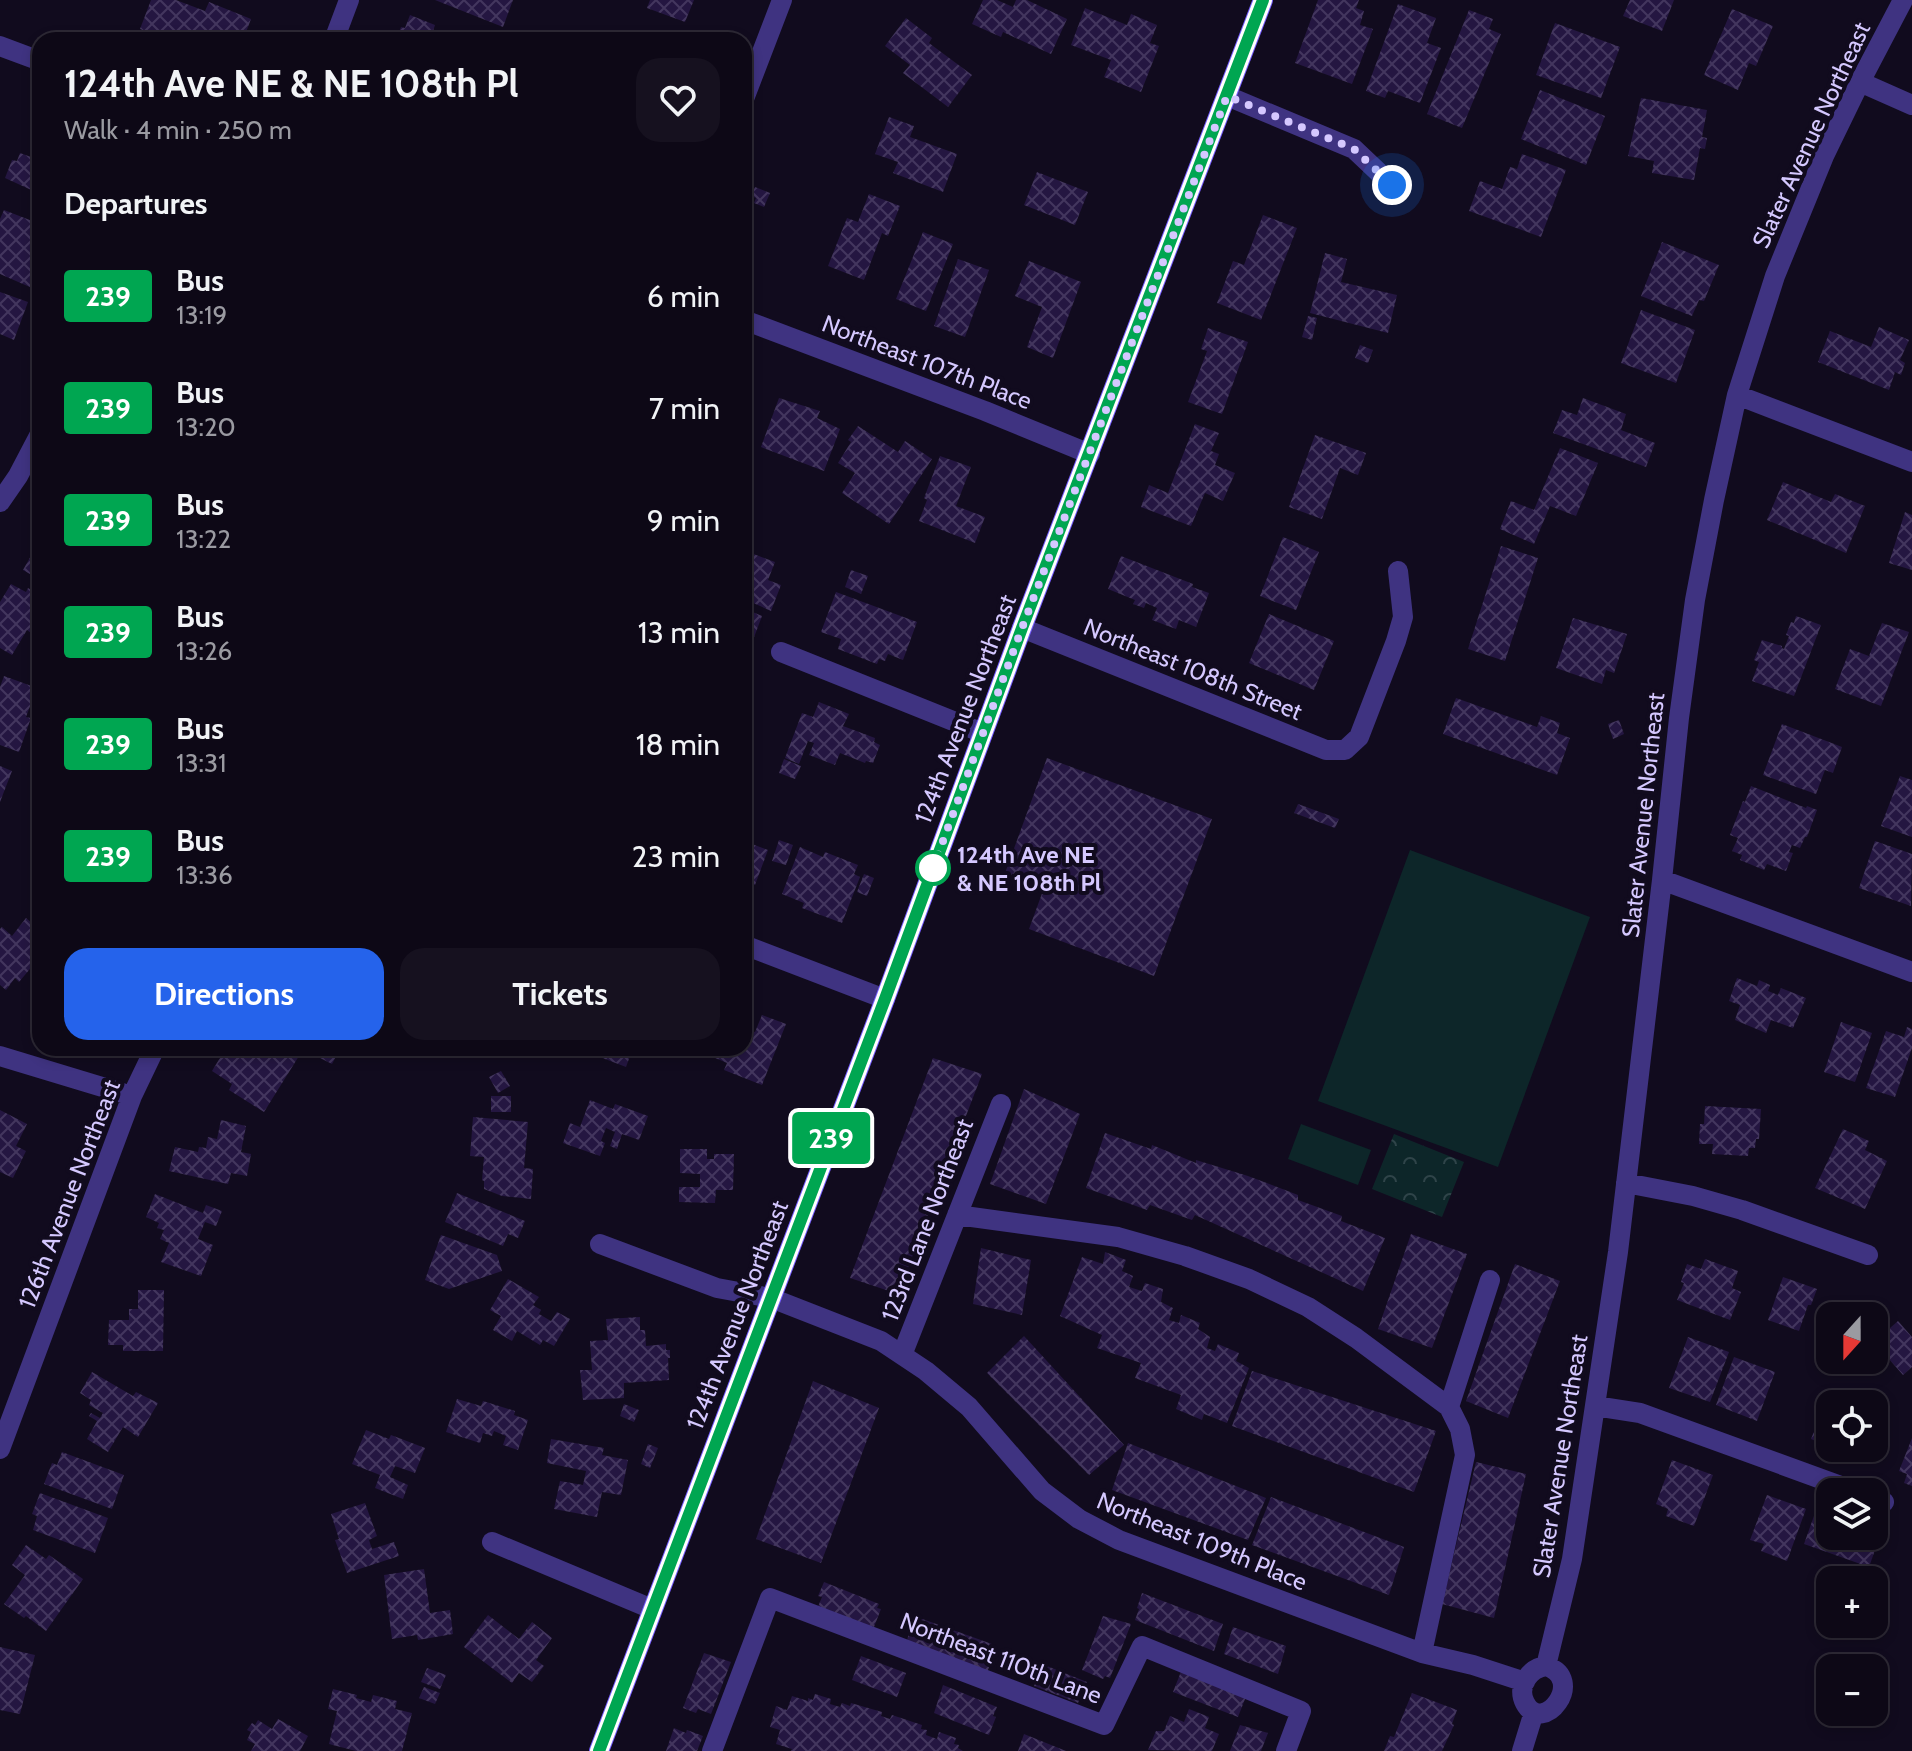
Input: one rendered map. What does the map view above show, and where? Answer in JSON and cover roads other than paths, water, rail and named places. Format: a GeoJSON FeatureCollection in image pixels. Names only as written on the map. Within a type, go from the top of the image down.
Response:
{"type":"FeatureCollection","features":[{"type":"Feature","properties":{"kind":"main road","name":"124th Avenue Northeast"},"geometry":{"type":"LineString","coordinates":[[599,1751],[885,999],[1022,628],[1263,0]]}},
{"type":"Feature","properties":{"kind":"street"},"geometry":{"type":"LineString","coordinates":[[337,32],[349,0]]}},
{"type":"Feature","properties":{"kind":"street"},"geometry":{"type":"LineString","coordinates":[[752,78],[782,0]]}},
{"type":"Feature","properties":{"kind":"street","name":"Slater Avenue Northeast"},"geometry":{"type":"LineString","coordinates":[[1546,1666],[1572,1559],[1595,1406],[1626,1183],[1679,718],[1695,600],[1714,500],[1737,395],[1775,276],[1824,156],[1903,0]]}},
{"type":"Feature","properties":{"kind":"street"},"geometry":{"type":"LineString","coordinates":[[0,46],[32,58]]}},
{"type":"Feature","properties":{"kind":"street"},"geometry":{"type":"LineString","coordinates":[[1860,82],[1912,105]]}},
{"type":"Feature","properties":{"kind":"street"},"geometry":{"type":"LineString","coordinates":[[1227,96],[1354,149],[1392,185]]}},
{"type":"Feature","properties":{"kind":"street","name":"Northeast 107th Place"},"geometry":{"type":"LineString","coordinates":[[752,323],[1090,454]]}},
{"type":"Feature","properties":{"kind":"street"},"geometry":{"type":"LineString","coordinates":[[1737,395],[1912,462]]}},
{"type":"Feature","properties":{"kind":"street"},"geometry":{"type":"LineString","coordinates":[[0,502],[32,449]]}},
{"type":"Feature","properties":{"kind":"street","name":"Northeast 108th Street"},"geometry":{"type":"LineString","coordinates":[[1022,628],[1326,750],[1345,750],[1359,737],[1396,641],[1403,617],[1398,571]]}},
{"type":"Feature","properties":{"kind":"street"},"geometry":{"type":"LineString","coordinates":[[781,652],[983,733]]}},
{"type":"Feature","properties":{"kind":"street"},"geometry":{"type":"LineString","coordinates":[[1662,880],[1912,972]]}},
{"type":"Feature","properties":{"kind":"street"},"geometry":{"type":"LineString","coordinates":[[752,948],[885,999]]}},
{"type":"Feature","properties":{"kind":"street"},"geometry":{"type":"LineString","coordinates":[[0,1056],[132,1096]]}},
{"type":"Feature","properties":{"kind":"street","name":"126th Avenue Northeast"},"geometry":{"type":"LineString","coordinates":[[0,1449],[132,1096],[151,1056]]}},
{"type":"Feature","properties":{"kind":"street","name":"123rd Lane Northeast"},"geometry":{"type":"LineString","coordinates":[[902,1355],[1001,1104]]}},
{"type":"Feature","properties":{"kind":"street"},"geometry":{"type":"LineString","coordinates":[[1626,1183],[1693,1196],[1742,1210],[1868,1255]]}},
{"type":"Feature","properties":{"kind":"street"},"geometry":{"type":"LineString","coordinates":[[957,1215],[1118,1237],[1249,1279],[1308,1307],[1356,1338],[1449,1407],[1460,1429],[1465,1455],[1422,1653]]}},
{"type":"Feature","properties":{"kind":"street","name":"Northeast 109th Place"},"geometry":{"type":"LineString","coordinates":[[600,1244],[717,1288],[771,1298],[881,1341],[926,1371],[969,1407],[1042,1491],[1079,1519],[1119,1540],[1422,1653],[1525,1682]]}},
{"type":"Feature","properties":{"kind":"street"},"geometry":{"type":"LineString","coordinates":[[1449,1407],[1490,1280]]}},
{"type":"Feature","properties":{"kind":"street"},"geometry":{"type":"LineString","coordinates":[[1595,1406],[1640,1413],[1819,1478]]}},
{"type":"Feature","properties":{"kind":"street"},"geometry":{"type":"LineString","coordinates":[[492,1542],[652,1609]]}},
{"type":"Feature","properties":{"kind":"street","name":"Northeast 110th Lane"},"geometry":{"type":"LineString","coordinates":[[712,1751],[770,1598],[1104,1725],[1142,1646],[1301,1711],[1286,1751]]}},
{"type":"Feature","properties":{"kind":"street"},"geometry":{"type":"LineString","coordinates":[[1546,1666],[1559,1673],[1563,1681],[1562,1689],[1549,1712],[1534,1712],[1523,1698],[1525,1682],[1530,1672],[1546,1666]]}},
{"type":"Feature","properties":{"kind":"street"},"geometry":{"type":"LineString","coordinates":[[1522,1751],[1534,1712]]}},
{"type":"Feature","properties":{"kind":"place","name":"124th Ave NE & NE 108th Pl"},"geometry":{"type":"Point","coordinates":[933,868]}}]}
